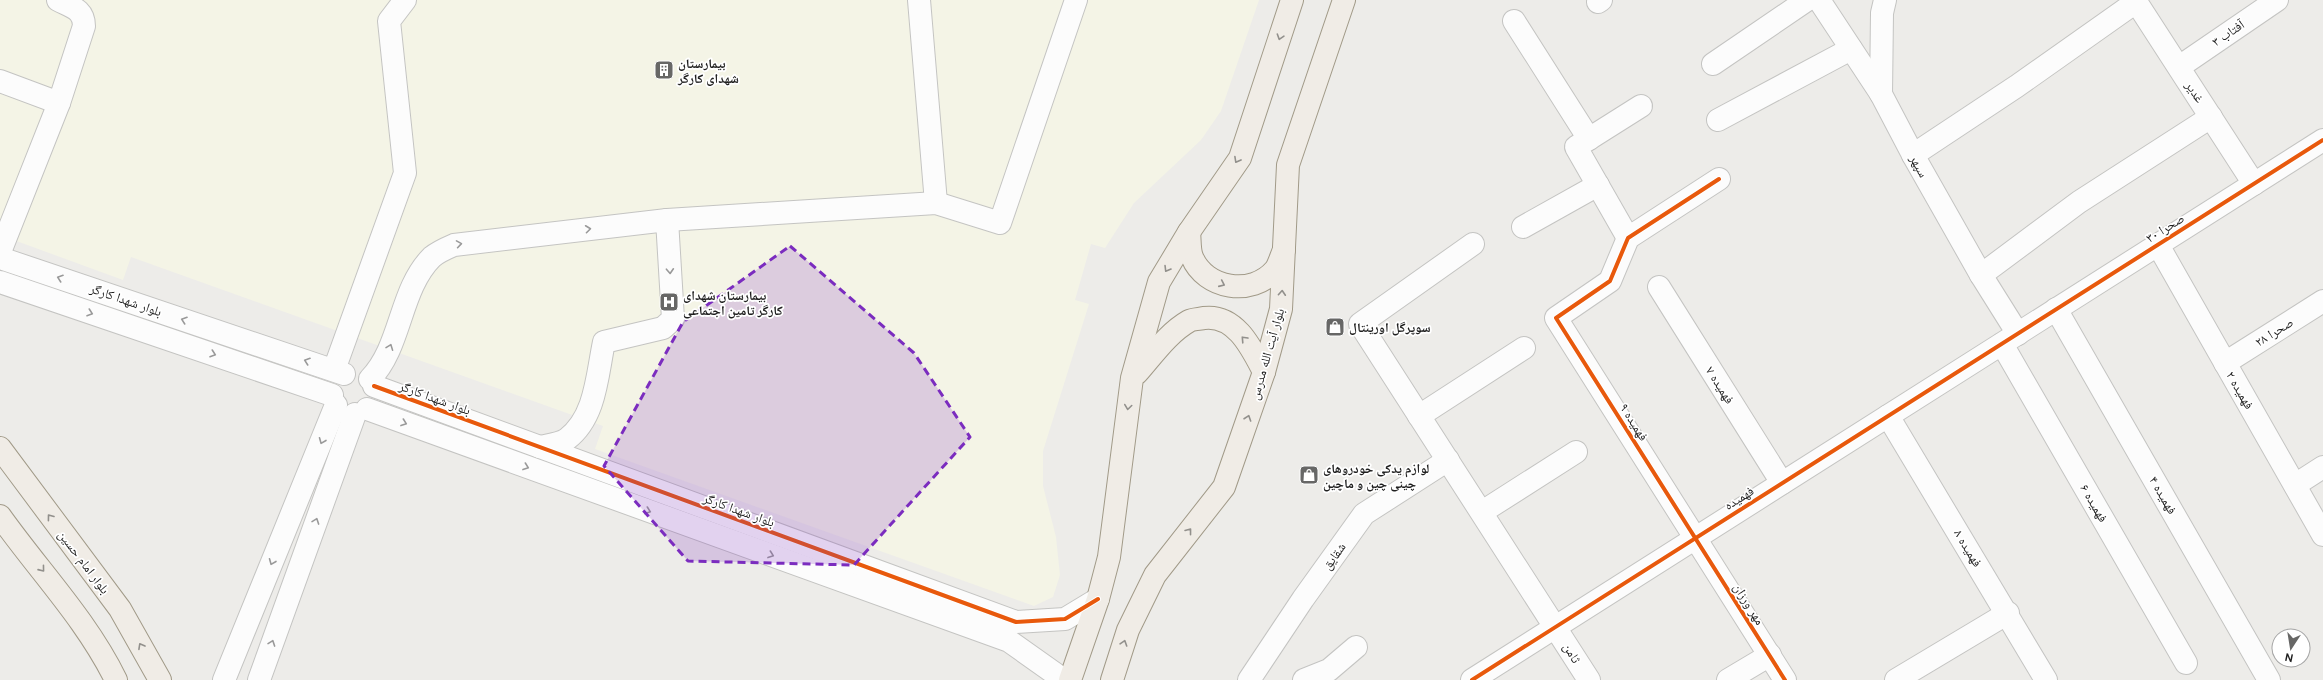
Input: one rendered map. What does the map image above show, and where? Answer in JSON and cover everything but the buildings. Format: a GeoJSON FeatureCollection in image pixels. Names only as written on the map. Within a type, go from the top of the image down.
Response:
{"type":"FeatureCollection","features":[{"type":"Feature","properties":{"kind":"main road"},"geometry":{"type":"LineString","coordinates":[[1070,680],[1098,599],[1109,557],[1132,378],[1159,282],[1189,232],[1240,158],[1292,0]]}},
{"type":"Feature","properties":{"kind":"main road","name":"بلوار آیت الله مدرس"},"geometry":{"type":"LineString","coordinates":[[1112,680],[1128,630],[1155,575],[1224,486],[1264,372],[1281,309],[1288,164],[1344,0]]}},
{"type":"Feature","properties":{"kind":"main road"},"geometry":{"type":"LineString","coordinates":[[1189,232],[1192,257],[1206,277],[1229,287],[1254,285],[1274,270],[1285,248]]}},
{"type":"Feature","properties":{"kind":"main road"},"geometry":{"type":"LineString","coordinates":[[1132,378],[1169,337],[1190,320],[1215,317],[1235,328],[1249,344],[1264,372]]}},
{"type":"Feature","properties":{"kind":"main road","name":"بلوار امام حسین"},"geometry":{"type":"LineString","coordinates":[[0,448],[120,609],[160,680]]}},
{"type":"Feature","properties":{"kind":"main road"},"geometry":{"type":"LineString","coordinates":[[2,524],[61,593],[104,656],[116,680]]}},
{"type":"Feature","properties":{"kind":"street"},"geometry":{"type":"LineString","coordinates":[[0,252],[59,103],[84,26],[84,19],[81,12],[58,0]]}},
{"type":"Feature","properties":{"kind":"street"},"geometry":{"type":"LineString","coordinates":[[259,680],[348,406],[335,383],[405,173],[386,0]]}},
{"type":"Feature","properties":{"kind":"street"},"geometry":{"type":"LineString","coordinates":[[389,21],[405,0]]}},
{"type":"Feature","properties":{"kind":"street"},"geometry":{"type":"LineString","coordinates":[[919,0],[936,203]]}},
{"type":"Feature","properties":{"kind":"street"},"geometry":{"type":"LineString","coordinates":[[348,406],[373,403],[376,377],[415,283],[433,257],[454,244],[667,220],[936,203],[1000,223],[1076,0]]}},
{"type":"Feature","properties":{"kind":"street"},"geometry":{"type":"LineString","coordinates":[[1713,64],[1807,0]]}},
{"type":"Feature","properties":{"kind":"street","name":"سپهر"},"geometry":{"type":"LineString","coordinates":[[1819,0],[1881,94],[1913,155],[1981,275],[2010,339]]}},
{"type":"Feature","properties":{"kind":"street"},"geometry":{"type":"LineString","coordinates":[[1881,94],[1883,6],[1901,0]]}},
{"type":"Feature","properties":{"kind":"street","name":"آفتاب ۳"},"geometry":{"type":"LineString","coordinates":[[2179,67],[2277,0]]}},
{"type":"Feature","properties":{"kind":"street"},"geometry":{"type":"LineString","coordinates":[[1913,155],[2017,86],[2136,1]]}},
{"type":"Feature","properties":{"kind":"street","name":"غدیر"},"geometry":{"type":"LineString","coordinates":[[2136,1],[2254,184]]}},
{"type":"Feature","properties":{"kind":"street"},"geometry":{"type":"LineString","coordinates":[[1514,21],[1589,139]]}},
{"type":"Feature","properties":{"kind":"street"},"geometry":{"type":"LineString","coordinates":[[1718,120],[1851,49]]}},
{"type":"Feature","properties":{"kind":"street"},"geometry":{"type":"LineString","coordinates":[[0,81],[59,103]]}},
{"type":"Feature","properties":{"kind":"street"},"geometry":{"type":"LineString","coordinates":[[1641,106],[1576,147],[1628,238],[1719,179]]}},
{"type":"Feature","properties":{"kind":"street"},"geometry":{"type":"LineString","coordinates":[[1981,275],[2079,202],[2211,117]]}},
{"type":"Feature","properties":{"kind":"street","name":"صحرا ۳۰"},"geometry":{"type":"LineString","coordinates":[[2010,339],[2323,140]]}},
{"type":"Feature","properties":{"kind":"street"},"geometry":{"type":"LineString","coordinates":[[1523,228],[1598,184]]}},
{"type":"Feature","properties":{"kind":"street"},"geometry":{"type":"LineString","coordinates":[[540,447],[566,440],[583,424],[592,403],[604,342],[663,328],[673,319],[667,220]]}},
{"type":"Feature","properties":{"kind":"street","name":"فهمیده ۹"},"geometry":{"type":"LineString","coordinates":[[1628,238],[1610,280],[1556,318],[1696,538]]}},
{"type":"Feature","properties":{"kind":"street","name":"ثامن"},"geometry":{"type":"LineString","coordinates":[[1472,244],[1360,324],[1556,626],[1589,680]]}},
{"type":"Feature","properties":{"kind":"street","name":"فهمیده ۲"},"geometry":{"type":"LineString","coordinates":[[2158,245],[2323,535]]}},
{"type":"Feature","properties":{"kind":"street","name":"بلوار شهدا کارگر"},"geometry":{"type":"LineString","coordinates":[[0,258],[339,372],[358,372],[376,377],[401,396],[1016,622],[1065,619],[1098,599]]}},
{"type":"Feature","properties":{"kind":"street","name":"بلوار شهدا کارگر"},"geometry":{"type":"LineString","coordinates":[[0,282],[1009,642],[1064,680]]}},
{"type":"Feature","properties":{"kind":"street","name":"فهمیده ۷"},"geometry":{"type":"LineString","coordinates":[[1659,287],[1782,483]]}},
{"type":"Feature","properties":{"kind":"street","name":"صحرا ۲۸"},"geometry":{"type":"LineString","coordinates":[[2225,363],[2323,301]]}},
{"type":"Feature","properties":{"kind":"street","name":"فهمیده ۴"},"geometry":{"type":"LineString","coordinates":[[2056,309],[2269,680]]}},
{"type":"Feature","properties":{"kind":"street","name":"فهمیده"},"geometry":{"type":"LineString","coordinates":[[1472,680],[2010,339]]}},
{"type":"Feature","properties":{"kind":"street","name":"فهمیده ۶"},"geometry":{"type":"LineString","coordinates":[[2010,339],[2186,663]]}},
{"type":"Feature","properties":{"kind":"street"},"geometry":{"type":"LineString","coordinates":[[1419,416],[1524,348]]}},
{"type":"Feature","properties":{"kind":"street"},"geometry":{"type":"LineString","coordinates":[[224,680],[348,406]]}},
{"type":"Feature","properties":{"kind":"street","name":"فهمیده ۸"},"geometry":{"type":"LineString","coordinates":[[1888,416],[2008,613],[2046,680]]}},
{"type":"Feature","properties":{"kind":"street"},"geometry":{"type":"LineString","coordinates":[[1482,512],[1576,452]]}},
{"type":"Feature","properties":{"kind":"street","name":"شقایق"},"geometry":{"type":"LineString","coordinates":[[1249,680],[1303,599],[1364,514],[1448,460]]}},
{"type":"Feature","properties":{"kind":"street"},"geometry":{"type":"LineString","coordinates":[[2295,485],[2323,467]]}},
{"type":"Feature","properties":{"kind":"street","name":"مهر ورزان"},"geometry":{"type":"LineString","coordinates":[[1696,538],[1785,680]]}},
{"type":"Feature","properties":{"kind":"street"},"geometry":{"type":"LineString","coordinates":[[1896,680],[2008,613]]}},
{"type":"Feature","properties":{"kind":"street"},"geometry":{"type":"LineString","coordinates":[[1304,680],[1329,670],[1356,648]]}},
{"type":"Feature","properties":{"kind":"street"},"geometry":{"type":"LineString","coordinates":[[1728,680],[1770,655]]}},
{"type":"Feature","properties":{"kind":"highlighted area"},"geometry":{"type":"Polygon","coordinates":[[[790,246],[914,353],[970,437],[854,565],[688,561],[604,466],[683,322],[790,246]]]}},
{"type":"Feature","properties":{"kind":"shaded area","name":"بیمارستان شهدای کارگر تامین اجتماعی"},"geometry":{"type":"Polygon","coordinates":[[[0,0],[1259,0],[1221,111],[1201,140],[1134,203],[1105,248],[1091,244],[1075,300],[1089,304],[1043,451],[1043,486],[1056,537],[1060,575],[1053,597],[1034,606],[595,449],[603,426],[131,257],[123,280],[0,235],[0,0]]]}},
{"type":"Feature","properties":{"kind":"cycle path"},"geometry":{"type":"LineString","coordinates":[[1472,680],[2323,140]]}},
{"type":"Feature","properties":{"kind":"cycle path"},"geometry":{"type":"LineString","coordinates":[[1719,179],[1628,238],[1610,281],[1556,318],[1785,680]]}},
{"type":"Feature","properties":{"kind":"cycle path"},"geometry":{"type":"LineString","coordinates":[[374,386],[1016,622],[1065,619],[1098,599]]}},
{"type":"Feature","properties":{"kind":"place","name":"بیمارستان شهدای کارگر"},"geometry":{"type":"Point","coordinates":[664,70]}},
{"type":"Feature","properties":{"kind":"place","name":"بیمارستان شهدای کارگر تامین اجتماعی"},"geometry":{"type":"Point","coordinates":[669,302]}},
{"type":"Feature","properties":{"kind":"place","name":"سوپرگل اورینتال"},"geometry":{"type":"Point","coordinates":[1335,327]}},
{"type":"Feature","properties":{"kind":"place","name":"لوازم یدکی خودروهای چینی چین و ماچین"},"geometry":{"type":"Point","coordinates":[1309,475]}}]}
